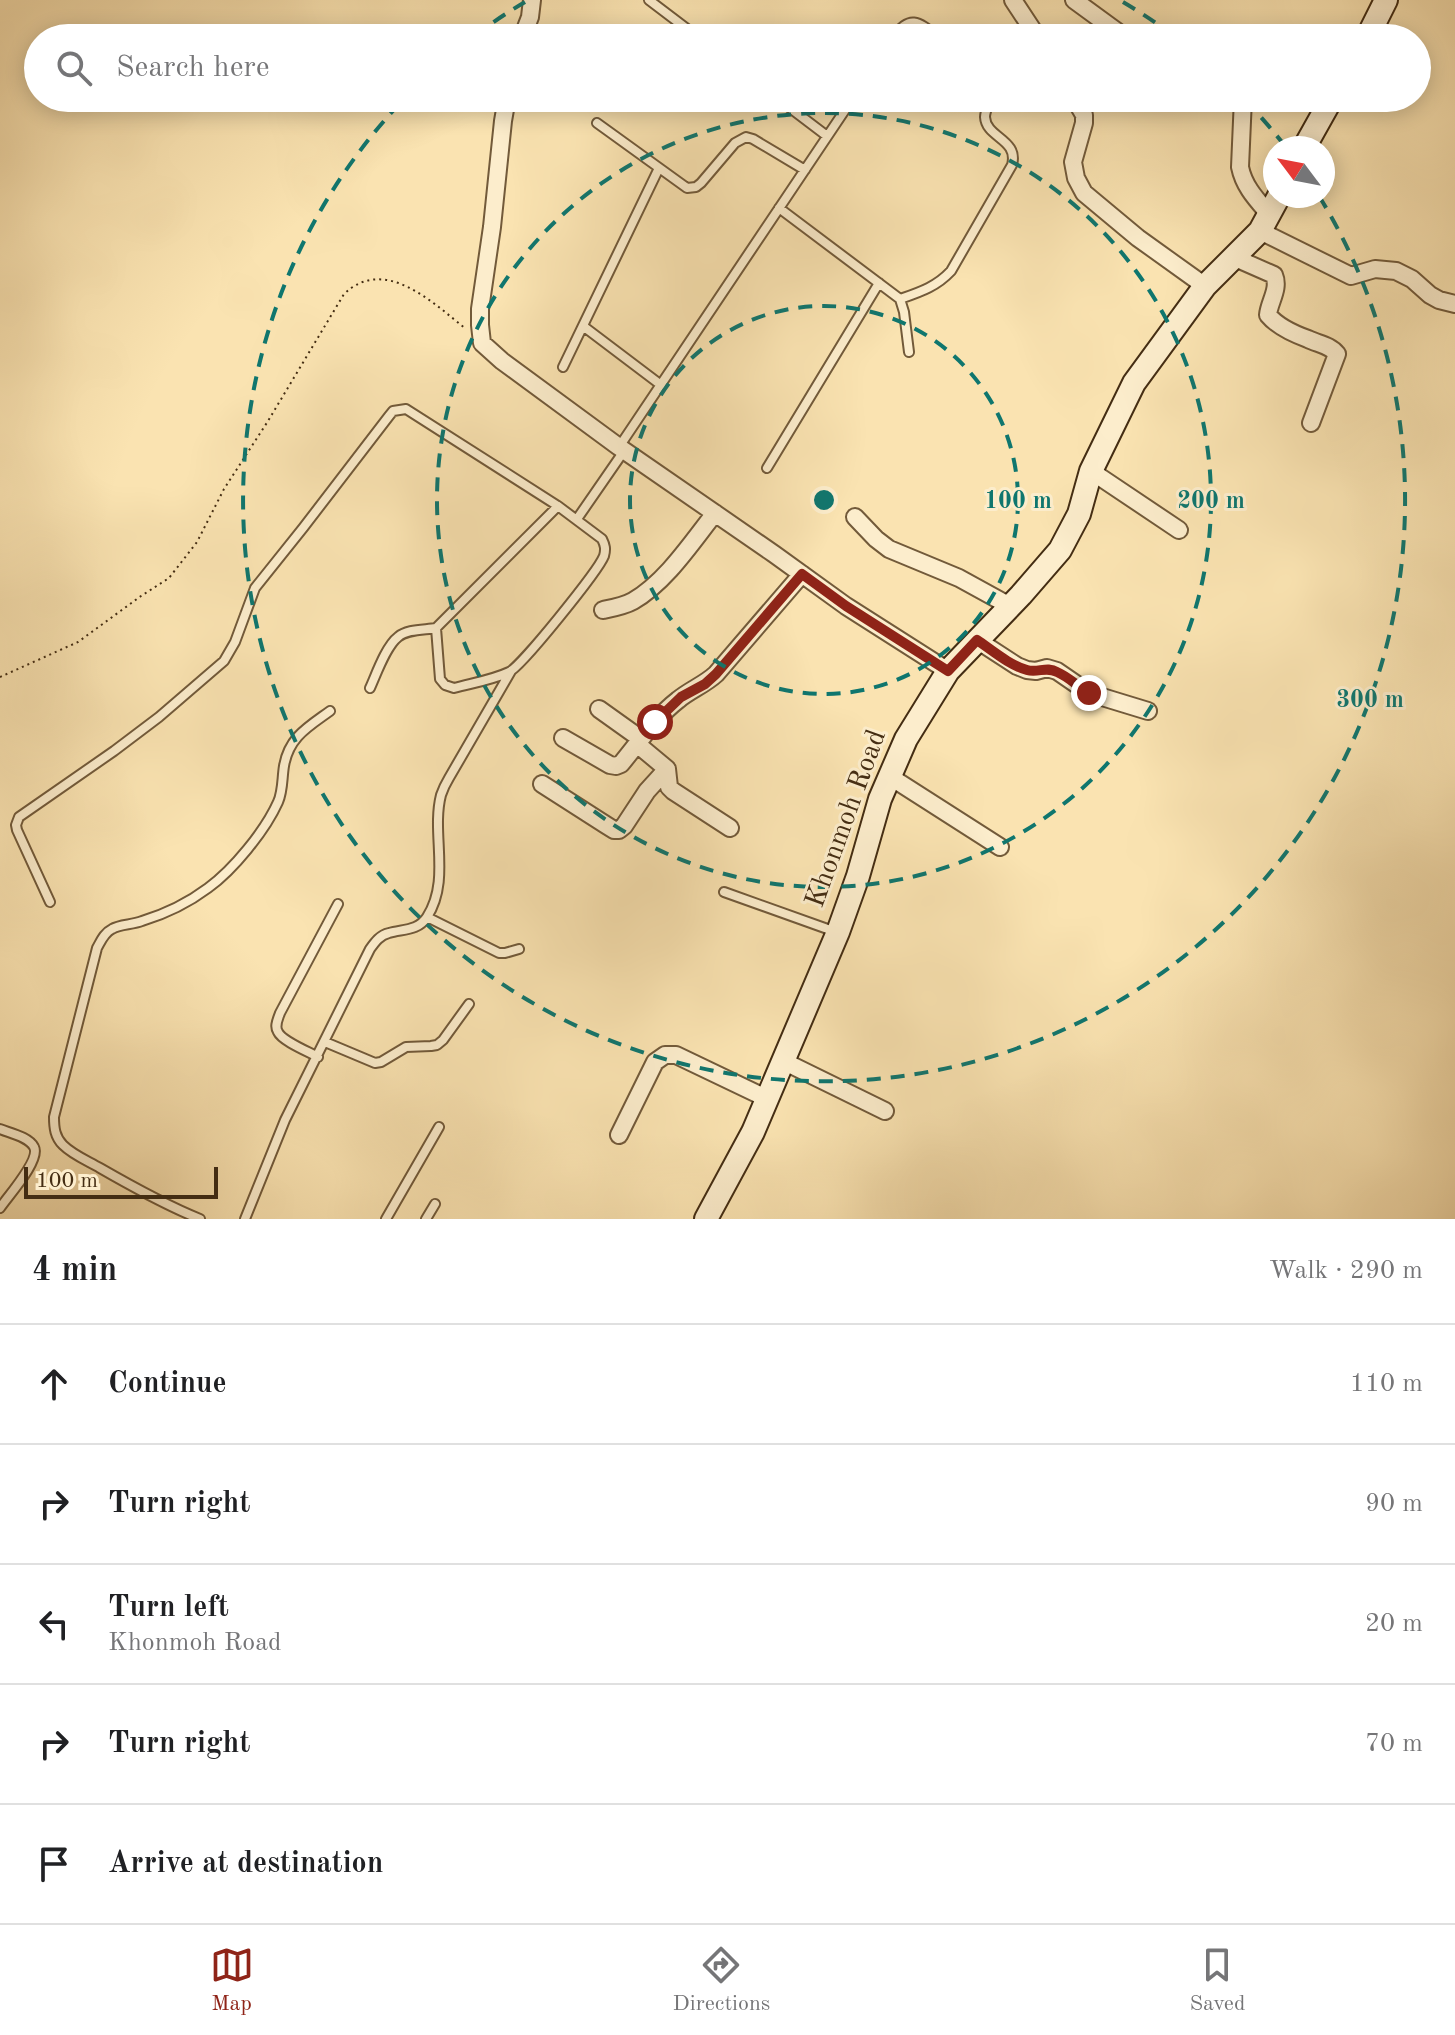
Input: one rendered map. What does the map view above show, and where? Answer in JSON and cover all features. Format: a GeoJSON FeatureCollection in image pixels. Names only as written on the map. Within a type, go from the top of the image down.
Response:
{"type":"FeatureCollection","features":[{"type":"Feature","properties":{"kind":"main road"},"geometry":{"type":"LineString","coordinates":[[1374,24],[1386,0]]}},
{"type":"Feature","properties":{"kind":"main road"},"geometry":{"type":"LineString","coordinates":[[1311,136],[1324,112]]}},
{"type":"Feature","properties":{"kind":"main road","name":"Khonmoh Road"},"geometry":{"type":"LineString","coordinates":[[706,1219],[768,1099],[838,932],[880,799],[906,739],[948,671],[1060,550],[1079,514],[1091,471],[1134,383],[1205,286],[1269,214]]}},
{"type":"Feature","properties":{"kind":"street"},"geometry":{"type":"LineString","coordinates":[[527,24],[532,0]]}},
{"type":"Feature","properties":{"kind":"street"},"geometry":{"type":"LineString","coordinates":[[1013,0],[1029,24]]}},
{"type":"Feature","properties":{"kind":"street"},"geometry":{"type":"LineString","coordinates":[[1074,0],[1107,24]]}},
{"type":"Feature","properties":{"kind":"street"},"geometry":{"type":"LineString","coordinates":[[505,112],[480,309],[482,343],[622,448],[846,606],[948,671]]}},
{"type":"Feature","properties":{"kind":"street"},"geometry":{"type":"LineString","coordinates":[[1082,112],[1084,123],[1073,162],[1076,178],[1084,193],[1138,238],[1205,286]]}},
{"type":"Feature","properties":{"kind":"street"},"geometry":{"type":"LineString","coordinates":[[1242,112],[1242,175],[1269,214],[1343,273],[1351,276],[1375,269],[1396,271],[1412,279],[1430,295],[1455,304]]}},
{"type":"Feature","properties":{"kind":"street"},"geometry":{"type":"LineString","coordinates":[[1233,257],[1274,275],[1277,280],[1268,315],[1272,320],[1306,339],[1334,349],[1337,354],[1311,423]]}},
{"type":"Feature","properties":{"kind":"street"},"geometry":{"type":"LineString","coordinates":[[1091,471],[1179,530]]}},
{"type":"Feature","properties":{"kind":"street"},"geometry":{"type":"LineString","coordinates":[[603,610],[621,606],[641,595],[677,560],[715,513]]}},
{"type":"Feature","properties":{"kind":"street"},"geometry":{"type":"LineString","coordinates":[[855,517],[889,549],[959,578],[1010,606]]}},
{"type":"Feature","properties":{"kind":"street"},"geometry":{"type":"LineString","coordinates":[[563,738],[610,765],[621,764],[670,706],[716,674],[802,574]]}},
{"type":"Feature","properties":{"kind":"street"},"geometry":{"type":"LineString","coordinates":[[977,640],[1017,666],[1027,670],[1047,668],[1057,671],[1089,693],[1148,711]]}},
{"type":"Feature","properties":{"kind":"street"},"geometry":{"type":"LineString","coordinates":[[599,709],[639,741],[667,769],[669,787],[673,791],[730,828]]}},
{"type":"Feature","properties":{"kind":"street"},"geometry":{"type":"LineString","coordinates":[[542,784],[614,830],[619,830],[667,769]]}},
{"type":"Feature","properties":{"kind":"street"},"geometry":{"type":"LineString","coordinates":[[889,776],[1000,847]]}},
{"type":"Feature","properties":{"kind":"street"},"geometry":{"type":"LineString","coordinates":[[619,1135],[655,1062],[665,1055],[676,1055],[768,1099]]}},
{"type":"Feature","properties":{"kind":"street"},"geometry":{"type":"LineString","coordinates":[[783,1061],[885,1111]]}},
{"type":"Feature","properties":{"kind":"lane"},"geometry":{"type":"LineString","coordinates":[[649,0],[681,24]]}},
{"type":"Feature","properties":{"kind":"lane"},"geometry":{"type":"LineString","coordinates":[[795,112],[827,136]]}},
{"type":"Feature","properties":{"kind":"lane"},"geometry":{"type":"LineString","coordinates":[[577,519],[661,385],[843,112]]}},
{"type":"Feature","properties":{"kind":"lane"},"geometry":{"type":"LineString","coordinates":[[900,299],[932,288],[951,271],[1012,165],[1012,149],[990,128],[985,121],[985,112]]}},
{"type":"Feature","properties":{"kind":"lane"},"geometry":{"type":"LineString","coordinates":[[597,123],[687,188],[701,183],[735,143],[746,137],[805,170]]}},
{"type":"Feature","properties":{"kind":"lane"},"geometry":{"type":"LineString","coordinates":[[563,367],[659,168]]}},
{"type":"Feature","properties":{"kind":"lane"},"geometry":{"type":"LineString","coordinates":[[779,208],[900,299],[909,352]]}},
{"type":"Feature","properties":{"kind":"lane"},"geometry":{"type":"LineString","coordinates":[[767,468],[879,283]]}},
{"type":"Feature","properties":{"kind":"lane"},"geometry":{"type":"LineString","coordinates":[[583,326],[661,385]]}},
{"type":"Feature","properties":{"kind":"lane"},"geometry":{"type":"LineString","coordinates":[[50,902],[17,830],[19,817],[114,751],[224,661],[255,588],[393,411],[401,408],[410,410],[558,506],[602,539],[606,546],[598,569],[511,671],[442,793],[437,894],[427,917],[414,928],[378,938],[370,949],[275,1143],[245,1219]]}},
{"type":"Feature","properties":{"kind":"lane"},"geometry":{"type":"LineString","coordinates":[[370,688],[391,644],[398,637],[436,628],[558,506]]}},
{"type":"Feature","properties":{"kind":"lane"},"geometry":{"type":"LineString","coordinates":[[436,628],[440,679],[445,685],[454,688],[511,671]]}},
{"type":"Feature","properties":{"kind":"lane"},"geometry":{"type":"LineString","coordinates":[[200,1219],[158,1200],[72,1152],[61,1143],[54,1130],[54,1117],[97,948],[102,937],[112,929],[178,907],[228,872],[277,804],[284,763],[292,742],[330,711]]}},
{"type":"Feature","properties":{"kind":"lane"},"geometry":{"type":"LineString","coordinates":[[724,892],[838,932]]}},
{"type":"Feature","properties":{"kind":"lane"},"geometry":{"type":"LineString","coordinates":[[318,1057],[283,1038],[276,1024],[338,904]]}},
{"type":"Feature","properties":{"kind":"lane"},"geometry":{"type":"LineString","coordinates":[[427,917],[499,953],[519,949]]}},
{"type":"Feature","properties":{"kind":"lane"},"geometry":{"type":"LineString","coordinates":[[325,1042],[368,1061],[381,1062],[406,1047],[437,1045],[469,1004]]}},
{"type":"Feature","properties":{"kind":"lane"},"geometry":{"type":"LineString","coordinates":[[386,1219],[439,1127]]}},
{"type":"Feature","properties":{"kind":"lane"},"geometry":{"type":"LineString","coordinates":[[0,1129],[26,1140],[33,1146],[36,1156],[0,1208]]}},
{"type":"Feature","properties":{"kind":"lane"},"geometry":{"type":"LineString","coordinates":[[426,1219],[435,1204]]}},
{"type":"Feature","properties":{"kind":"path"},"geometry":{"type":"LineString","coordinates":[[0,677],[78,642],[169,578],[197,542],[224,489],[344,294],[354,284],[376,278],[399,282],[424,296],[482,343]]}},
{"type":"Feature","properties":{"kind":"route"},"geometry":{"type":"LineString","coordinates":[[655,722],[681,697],[716,674],[802,574],[948,671],[977,640],[1017,666],[1027,670],[1047,668],[1057,671],[1089,693]]}}]}
